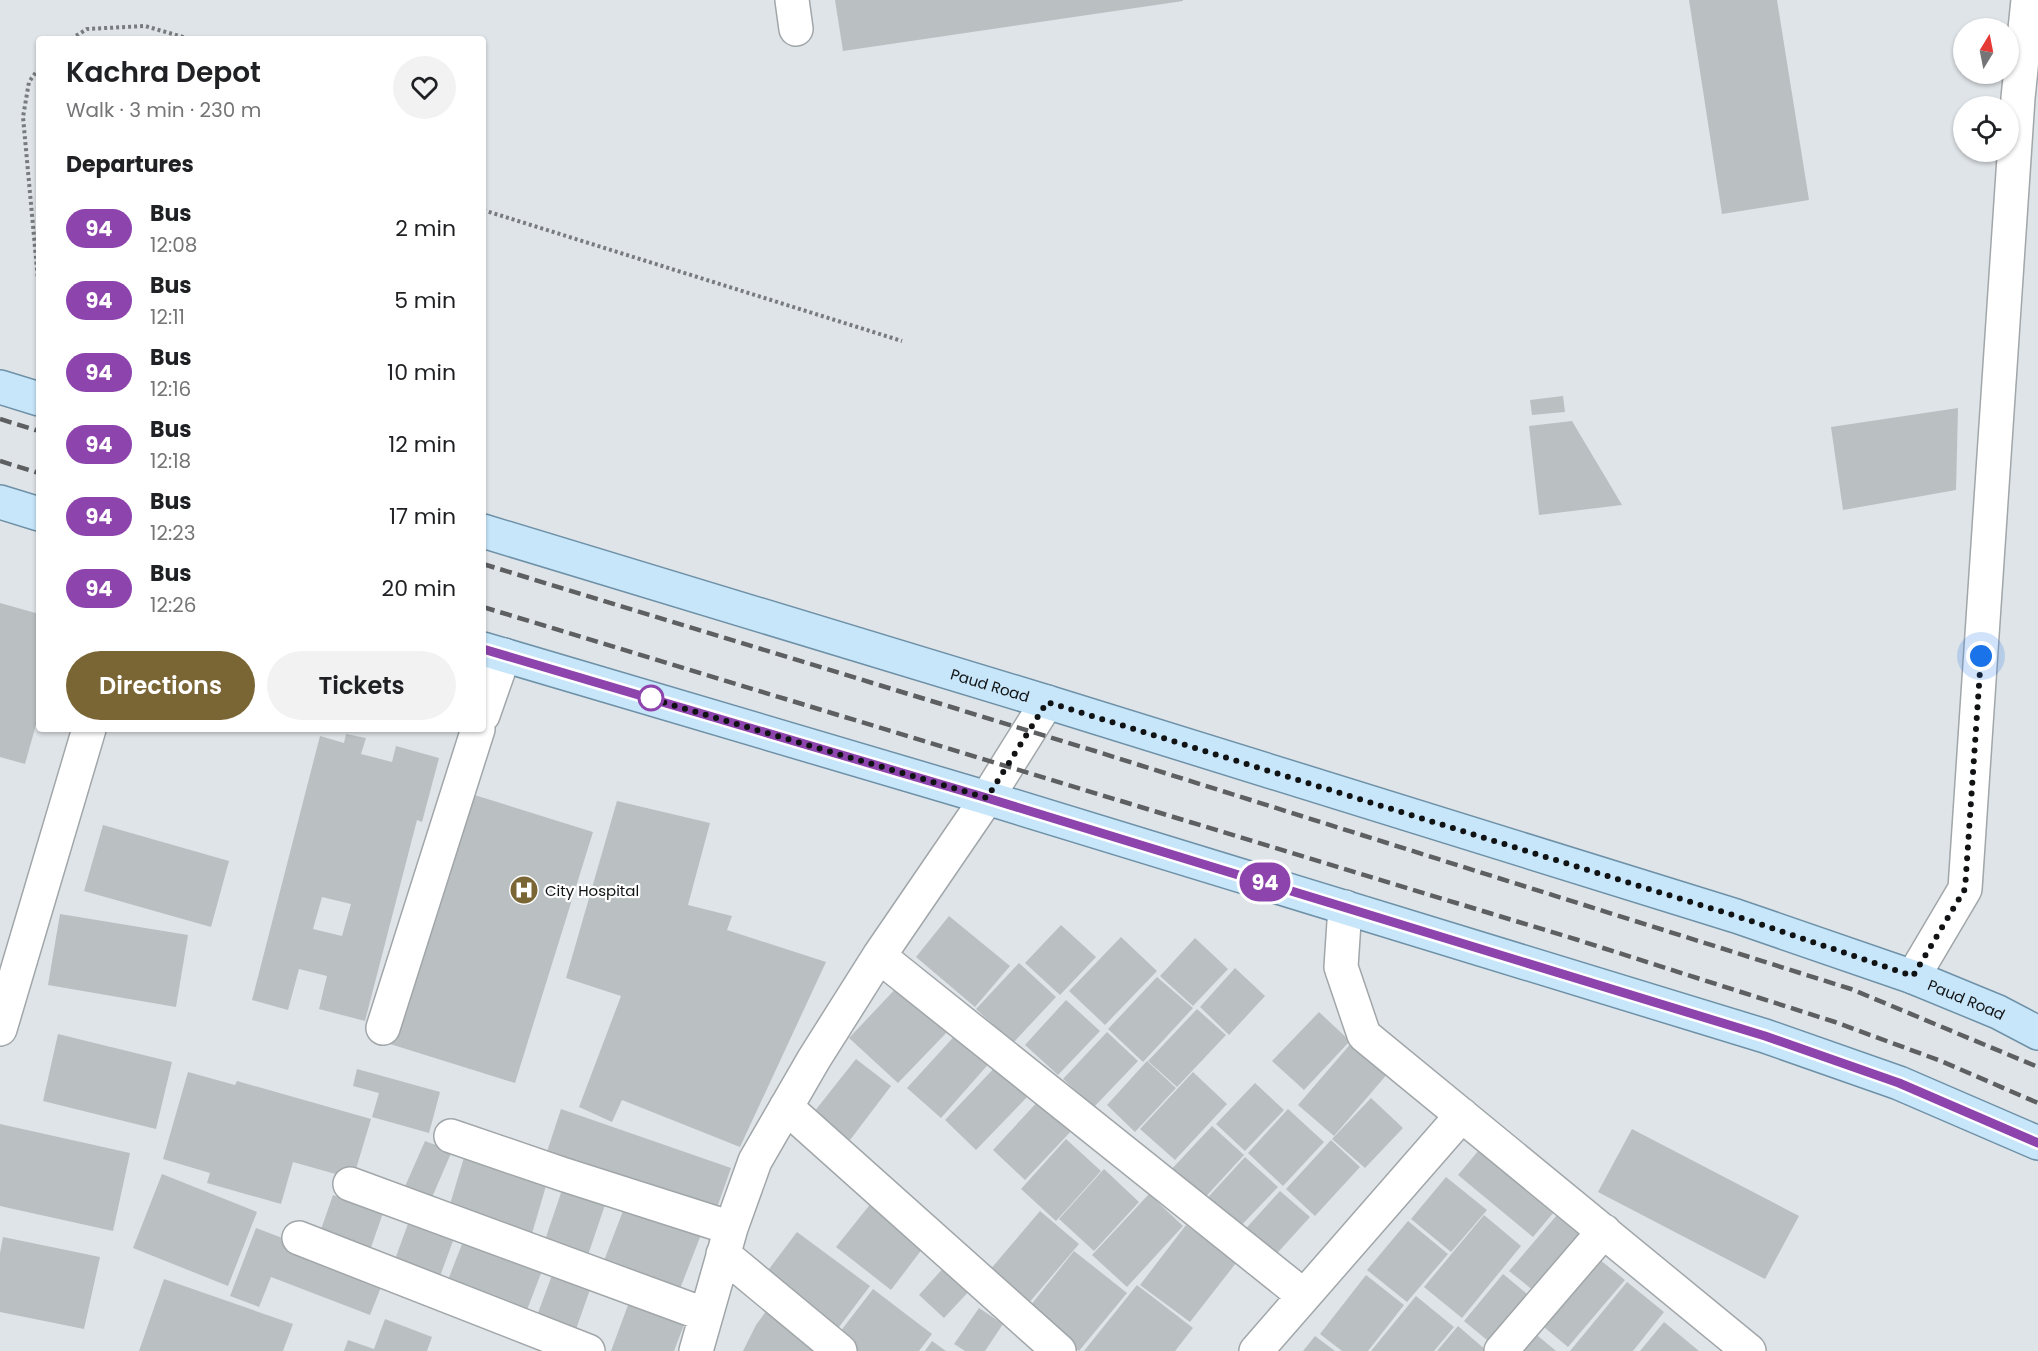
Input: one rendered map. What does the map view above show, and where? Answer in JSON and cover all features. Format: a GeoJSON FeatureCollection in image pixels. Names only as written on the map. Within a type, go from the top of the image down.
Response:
{"type":"FeatureCollection","features":[{"type":"Feature","properties":{"kind":"main road"},"geometry":{"type":"LineString","coordinates":[[0,387],[36,398]]}},
{"type":"Feature","properties":{"kind":"main road"},"geometry":{"type":"LineString","coordinates":[[0,501],[36,512]]}},
{"type":"Feature","properties":{"kind":"main road","name":"Paud Road"},"geometry":{"type":"LineString","coordinates":[[486,532],[1047,702],[1725,912],[1913,976],[1998,1012],[2038,1033]]}},
{"type":"Feature","properties":{"kind":"main road"},"geometry":{"type":"LineString","coordinates":[[494,652],[987,798],[1765,1036],[1899,1083],[2038,1143]]}},
{"type":"Feature","properties":{"kind":"street"},"geometry":{"type":"LineString","coordinates":[[1913,976],[1965,889],[2018,98],[2028,0]]}},
{"type":"Feature","properties":{"kind":"street"},"geometry":{"type":"LineString","coordinates":[[486,698],[494,652]]}},
{"type":"Feature","properties":{"kind":"street"},"geometry":{"type":"LineString","coordinates":[[696,1351],[727,1241],[755,1161],[879,956],[987,798],[1047,702]]}},
{"type":"Feature","properties":{"kind":"street"},"geometry":{"type":"LineString","coordinates":[[0,1029],[88,732]]}},
{"type":"Feature","properties":{"kind":"street"},"geometry":{"type":"LineString","coordinates":[[383,1028],[477,732]]}},
{"type":"Feature","properties":{"kind":"street"},"geometry":{"type":"LineString","coordinates":[[1345,907],[1341,967],[1364,1035],[1749,1351]]}},
{"type":"Feature","properties":{"kind":"street"},"geometry":{"type":"LineString","coordinates":[[879,956],[1304,1296]]}},
{"type":"Feature","properties":{"kind":"street"},"geometry":{"type":"LineString","coordinates":[[786,1107],[1059,1351]]}},
{"type":"Feature","properties":{"kind":"street"},"geometry":{"type":"LineString","coordinates":[[1256,1351],[1462,1115]]}},
{"type":"Feature","properties":{"kind":"street"},"geometry":{"type":"LineString","coordinates":[[451,1136],[562,1174],[727,1241],[840,1351]]}},
{"type":"Feature","properties":{"kind":"street"},"geometry":{"type":"LineString","coordinates":[[350,1184],[706,1315]]}},
{"type":"Feature","properties":{"kind":"street"},"geometry":{"type":"LineString","coordinates":[[1502,1351],[1604,1232]]}},
{"type":"Feature","properties":{"kind":"street"},"geometry":{"type":"LineString","coordinates":[[299,1238],[588,1351]]}},
{"type":"Feature","properties":{"kind":"path"},"geometry":{"type":"LineString","coordinates":[[76,36],[87,29],[145,26],[180,36]]}},
{"type":"Feature","properties":{"kind":"path"},"geometry":{"type":"LineString","coordinates":[[36,72],[29,82],[23,117],[36,258]]}},
{"type":"Feature","properties":{"kind":"path"},"geometry":{"type":"LineString","coordinates":[[486,211],[902,341]]}},
{"type":"Feature","properties":{"kind":"building"},"geometry":{"type":"Polygon","coordinates":[[[835,0],[1183,0],[1183,1],[843,51],[835,0]]]}},
{"type":"Feature","properties":{"kind":"building"},"geometry":{"type":"Polygon","coordinates":[[[1689,0],[1777,0],[1809,200],[1722,214],[1689,0]]]}},
{"type":"Feature","properties":{"kind":"building"},"geometry":{"type":"Polygon","coordinates":[[[1563,396],[1565,412],[1532,415],[1530,400],[1563,396]]]}},
{"type":"Feature","properties":{"kind":"building"},"geometry":{"type":"Polygon","coordinates":[[[1958,408],[1956,490],[1843,510],[1831,427],[1958,408]]]}},
{"type":"Feature","properties":{"kind":"building"},"geometry":{"type":"Polygon","coordinates":[[[1572,421],[1622,505],[1539,515],[1529,426],[1572,421]]]}},
{"type":"Feature","properties":{"kind":"building"},"geometry":{"type":"Polygon","coordinates":[[[0,603],[36,613],[36,725],[25,764],[0,757],[0,603]]]}},
{"type":"Feature","properties":{"kind":"building"},"geometry":{"type":"Polygon","coordinates":[[[346,734],[366,738],[361,754],[392,762],[396,746],[439,758],[422,822],[417,820],[365,1021],[319,1009],[327,976],[299,969],[288,1010],[252,1000],[320,736],[344,743],[346,734]],[[322,897],[313,929],[342,936],[351,904],[322,897]]]}},
{"type":"Feature","properties":{"kind":"building"},"geometry":{"type":"Polygon","coordinates":[[[468,793],[593,832],[515,1083],[390,1044],[468,793]]]}},
{"type":"Feature","properties":{"kind":"building"},"geometry":{"type":"Polygon","coordinates":[[[617,801],[710,823],[688,905],[732,916],[727,930],[826,962],[740,1147],[622,1100],[612,1122],[579,1107],[621,996],[566,978],[617,801]]]}},
{"type":"Feature","properties":{"kind":"building"},"geometry":{"type":"Polygon","coordinates":[[[103,825],[229,861],[211,927],[84,891],[103,825]]]}},
{"type":"Feature","properties":{"kind":"building"},"geometry":{"type":"Polygon","coordinates":[[[60,914],[188,935],[176,1007],[48,985],[60,914]]]}},
{"type":"Feature","properties":{"kind":"building"},"geometry":{"type":"Polygon","coordinates":[[[949,916],[1010,966],[975,1007],[916,957],[949,916]]]}},
{"type":"Feature","properties":{"kind":"building"},"geometry":{"type":"Polygon","coordinates":[[[1061,925],[1096,957],[1060,995],[1025,963],[1061,925]]]}},
{"type":"Feature","properties":{"kind":"building"},"geometry":{"type":"Polygon","coordinates":[[[1121,937],[1157,971],[1105,1025],[1069,991],[1121,937]]]}},
{"type":"Feature","properties":{"kind":"building"},"geometry":{"type":"Polygon","coordinates":[[[1195,938],[1228,969],[1193,1006],[1160,976],[1195,938]]]}},
{"type":"Feature","properties":{"kind":"building"},"geometry":{"type":"Polygon","coordinates":[[[1019,963],[1056,997],[1013,1043],[976,1009],[1019,963]]]}},
{"type":"Feature","properties":{"kind":"building"},"geometry":{"type":"Polygon","coordinates":[[[1235,968],[1265,996],[1229,1035],[1200,1007],[1235,968]]]}},
{"type":"Feature","properties":{"kind":"building"},"geometry":{"type":"Polygon","coordinates":[[[1157,977],[1193,1008],[1143,1062],[1108,1029],[1157,977]]]}},
{"type":"Feature","properties":{"kind":"building"},"geometry":{"type":"Polygon","coordinates":[[[901,983],[950,1029],[898,1083],[849,1038],[901,983]]]}},
{"type":"Feature","properties":{"kind":"building"},"geometry":{"type":"Polygon","coordinates":[[[1066,1000],[1100,1031],[1058,1075],[1025,1045],[1066,1000]]]}},
{"type":"Feature","properties":{"kind":"building"},"geometry":{"type":"Polygon","coordinates":[[[1197,1009],[1226,1035],[1177,1087],[1148,1061],[1197,1009]]]}},
{"type":"Feature","properties":{"kind":"building"},"geometry":{"type":"Polygon","coordinates":[[[1319,1012],[1350,1041],[1304,1090],[1272,1061],[1319,1012]]]}},
{"type":"Feature","properties":{"kind":"building"},"geometry":{"type":"Polygon","coordinates":[[[959,1031],[992,1060],[941,1118],[907,1088],[959,1031]]]}},
{"type":"Feature","properties":{"kind":"building"},"geometry":{"type":"Polygon","coordinates":[[[1107,1032],[1138,1061],[1094,1107],[1063,1079],[1107,1032]]]}},
{"type":"Feature","properties":{"kind":"building"},"geometry":{"type":"Polygon","coordinates":[[[58,1034],[172,1062],[156,1129],[43,1101],[58,1034]]]}},
{"type":"Feature","properties":{"kind":"building"},"geometry":{"type":"Polygon","coordinates":[[[1353,1041],[1389,1072],[1334,1136],[1298,1105],[1353,1041]]]}},
{"type":"Feature","properties":{"kind":"building"},"geometry":{"type":"Polygon","coordinates":[[[856,1059],[891,1086],[850,1140],[814,1112],[856,1059]]]}},
{"type":"Feature","properties":{"kind":"building"},"geometry":{"type":"Polygon","coordinates":[[[1147,1061],[1176,1088],[1135,1132],[1107,1105],[1147,1061]]]}},
{"type":"Feature","properties":{"kind":"building"},"geometry":{"type":"Polygon","coordinates":[[[998,1064],[1030,1094],[976,1150],[945,1120],[998,1064]]]}},
{"type":"Feature","properties":{"kind":"building"},"geometry":{"type":"Polygon","coordinates":[[[357,1069],[440,1092],[429,1133],[372,1117],[379,1093],[353,1086],[357,1069]]]}},
{"type":"Feature","properties":{"kind":"building"},"geometry":{"type":"Polygon","coordinates":[[[188,1072],[235,1085],[237,1081],[371,1119],[353,1179],[293,1162],[281,1204],[207,1183],[210,1173],[163,1159],[188,1072]]]}},
{"type":"Feature","properties":{"kind":"building"},"geometry":{"type":"Polygon","coordinates":[[[1193,1072],[1227,1104],[1175,1160],[1140,1129],[1193,1072]]]}},
{"type":"Feature","properties":{"kind":"building"},"geometry":{"type":"Polygon","coordinates":[[[1255,1083],[1284,1110],[1245,1151],[1216,1124],[1255,1083]]]}},
{"type":"Feature","properties":{"kind":"building"},"geometry":{"type":"Polygon","coordinates":[[[1041,1098],[1074,1128],[1025,1180],[993,1150],[1041,1098]]]}},
{"type":"Feature","properties":{"kind":"building"},"geometry":{"type":"Polygon","coordinates":[[[1371,1098],[1403,1128],[1365,1168],[1332,1139],[1371,1098]]]}},
{"type":"Feature","properties":{"kind":"building"},"geometry":{"type":"Polygon","coordinates":[[[561,1109],[731,1168],[713,1219],[544,1161],[561,1109]]]}},
{"type":"Feature","properties":{"kind":"building"},"geometry":{"type":"Polygon","coordinates":[[[1288,1109],[1324,1142],[1283,1186],[1248,1153],[1288,1109]]]}},
{"type":"Feature","properties":{"kind":"building"},"geometry":{"type":"Polygon","coordinates":[[[0,1124],[130,1153],[113,1231],[0,1206],[0,1124]]]}},
{"type":"Feature","properties":{"kind":"building"},"geometry":{"type":"Polygon","coordinates":[[[1212,1126],[1244,1155],[1200,1203],[1168,1173],[1212,1126]]]}},
{"type":"Feature","properties":{"kind":"building"},"geometry":{"type":"Polygon","coordinates":[[[1632,1129],[1799,1216],[1765,1279],[1598,1192],[1632,1129]]]}},
{"type":"Feature","properties":{"kind":"building"},"geometry":{"type":"Polygon","coordinates":[[[1066,1139],[1101,1171],[1056,1221],[1021,1189],[1066,1139]]]}},
{"type":"Feature","properties":{"kind":"building"},"geometry":{"type":"Polygon","coordinates":[[[1331,1140],[1360,1167],[1315,1216],[1286,1189],[1331,1140]]]}},
{"type":"Feature","properties":{"kind":"building"},"geometry":{"type":"Polygon","coordinates":[[[425,1141],[452,1151],[430,1202],[403,1191],[425,1141]]]}},
{"type":"Feature","properties":{"kind":"building"},"geometry":{"type":"Polygon","coordinates":[[[1484,1144],[1559,1206],[1533,1237],[1458,1175],[1484,1144]]]}},
{"type":"Feature","properties":{"kind":"building"},"geometry":{"type":"Polygon","coordinates":[[[465,1154],[548,1179],[531,1237],[448,1211],[465,1154]]]}},
{"type":"Feature","properties":{"kind":"building"},"geometry":{"type":"Polygon","coordinates":[[[1245,1157],[1278,1187],[1233,1234],[1201,1205],[1245,1157]]]}},
{"type":"Feature","properties":{"kind":"building"},"geometry":{"type":"Polygon","coordinates":[[[1104,1169],[1139,1202],[1094,1251],[1059,1219],[1104,1169]]]}},
{"type":"Feature","properties":{"kind":"building"},"geometry":{"type":"Polygon","coordinates":[[[162,1174],[257,1212],[228,1286],[133,1248],[162,1174]]]}},
{"type":"Feature","properties":{"kind":"building"},"geometry":{"type":"Polygon","coordinates":[[[1446,1177],[1487,1210],[1451,1252],[1411,1219],[1446,1177]]]}},
{"type":"Feature","properties":{"kind":"building"},"geometry":{"type":"Polygon","coordinates":[[[563,1187],[606,1202],[587,1258],[544,1243],[563,1187]]]}},
{"type":"Feature","properties":{"kind":"building"},"geometry":{"type":"Polygon","coordinates":[[[1280,1191],[1310,1217],[1269,1262],[1240,1235],[1280,1191]]]}},
{"type":"Feature","properties":{"kind":"building"},"geometry":{"type":"Polygon","coordinates":[[[1149,1194],[1183,1226],[1127,1287],[1092,1255],[1149,1194]]]}},
{"type":"Feature","properties":{"kind":"building"},"geometry":{"type":"Polygon","coordinates":[[[333,1195],[383,1213],[368,1256],[318,1238],[333,1195]]]}},
{"type":"Feature","properties":{"kind":"building"},"geometry":{"type":"Polygon","coordinates":[[[872,1202],[926,1244],[891,1290],[836,1247],[872,1202]]]}},
{"type":"Feature","properties":{"kind":"building"},"geometry":{"type":"Polygon","coordinates":[[[626,1203],[702,1232],[678,1294],[602,1266],[626,1203]]]}},
{"type":"Feature","properties":{"kind":"building"},"geometry":{"type":"Polygon","coordinates":[[[1040,1211],[1079,1244],[1028,1304],[989,1271],[1040,1211]]]}},
{"type":"Feature","properties":{"kind":"building"},"geometry":{"type":"Polygon","coordinates":[[[412,1213],[457,1230],[439,1279],[394,1262],[412,1213]]]}},
{"type":"Feature","properties":{"kind":"building"},"geometry":{"type":"Polygon","coordinates":[[[1484,1215],[1521,1246],[1462,1318],[1424,1287],[1484,1215]]]}},
{"type":"Feature","properties":{"kind":"building"},"geometry":{"type":"Polygon","coordinates":[[[1557,1215],[1591,1243],[1544,1299],[1509,1271],[1557,1215]]]}},
{"type":"Feature","properties":{"kind":"building"},"geometry":{"type":"Polygon","coordinates":[[[1408,1221],[1448,1254],[1407,1302],[1367,1270],[1408,1221]]]}},
{"type":"Feature","properties":{"kind":"building"},"geometry":{"type":"Polygon","coordinates":[[[1186,1225],[1236,1263],[1190,1322],[1140,1285],[1186,1225]]]}},
{"type":"Feature","properties":{"kind":"building"},"geometry":{"type":"Polygon","coordinates":[[[256,1228],[385,1277],[370,1315],[271,1277],[259,1307],[230,1296],[256,1228]]]}},
{"type":"Feature","properties":{"kind":"building"},"geometry":{"type":"Polygon","coordinates":[[[797,1232],[870,1286],[833,1335],[760,1281],[797,1232]]]}},
{"type":"Feature","properties":{"kind":"building"},"geometry":{"type":"Polygon","coordinates":[[[3,1237],[100,1257],[84,1329],[0,1312],[0,1253],[3,1237]]]}},
{"type":"Feature","properties":{"kind":"building"},"geometry":{"type":"Polygon","coordinates":[[[464,1239],[545,1263],[525,1315],[446,1285],[464,1239]]]}},
{"type":"Feature","properties":{"kind":"building"},"geometry":{"type":"Polygon","coordinates":[[[1074,1251],[1127,1293],[1079,1351],[1026,1311],[1074,1251]]]}},
{"type":"Feature","properties":{"kind":"building"},"geometry":{"type":"Polygon","coordinates":[[[1589,1251],[1625,1280],[1568,1347],[1533,1318],[1589,1251]]]}},
{"type":"Feature","properties":{"kind":"building"},"geometry":{"type":"Polygon","coordinates":[[[946,1265],[972,1288],[944,1318],[919,1295],[946,1265]]]}},
{"type":"Feature","properties":{"kind":"building"},"geometry":{"type":"Polygon","coordinates":[[[555,1267],[593,1281],[574,1335],[535,1321],[555,1267]]]}},
{"type":"Feature","properties":{"kind":"building"},"geometry":{"type":"Polygon","coordinates":[[[1503,1274],[1538,1303],[1499,1350],[1464,1321],[1503,1274]]]}},
{"type":"Feature","properties":{"kind":"building"},"geometry":{"type":"Polygon","coordinates":[[[1366,1275],[1404,1305],[1368,1351],[1342,1351],[1320,1334],[1366,1275]]]}},
{"type":"Feature","properties":{"kind":"building"},"geometry":{"type":"Polygon","coordinates":[[[164,1279],[293,1324],[283,1351],[139,1351],[164,1279]]]}},
{"type":"Feature","properties":{"kind":"building"},"geometry":{"type":"Polygon","coordinates":[[[1627,1282],[1664,1312],[1633,1351],[1570,1351],[1627,1282]]]}},
{"type":"Feature","properties":{"kind":"building"},"geometry":{"type":"Polygon","coordinates":[[[1137,1285],[1193,1328],[1175,1351],[1084,1351],[1137,1285]]]}},
{"type":"Feature","properties":{"kind":"building"},"geometry":{"type":"Polygon","coordinates":[[[873,1289],[932,1334],[919,1351],[847,1351],[833,1341],[873,1289]]]}},
{"type":"Feature","properties":{"kind":"building"},"geometry":{"type":"Polygon","coordinates":[[[1416,1296],[1454,1327],[1434,1351],[1371,1351],[1416,1296]]]}},
{"type":"Feature","properties":{"kind":"building"},"geometry":{"type":"Polygon","coordinates":[[[631,1297],[687,1317],[674,1351],[611,1351],[631,1297]]]}},
{"type":"Feature","properties":{"kind":"building"},"geometry":{"type":"Polygon","coordinates":[[[769,1307],[818,1343],[812,1351],[743,1351],[756,1325],[769,1307]]]}},
{"type":"Feature","properties":{"kind":"building"},"geometry":{"type":"Polygon","coordinates":[[[979,1308],[1003,1324],[985,1351],[965,1351],[954,1344],[979,1308]]]}},
{"type":"Feature","properties":{"kind":"building"},"geometry":{"type":"Polygon","coordinates":[[[385,1319],[432,1337],[427,1351],[344,1351],[348,1340],[374,1349],[385,1319]]]}},
{"type":"Feature","properties":{"kind":"building"},"geometry":{"type":"Polygon","coordinates":[[[1664,1322],[1699,1351],[1640,1351],[1664,1322]]]}},
{"type":"Feature","properties":{"kind":"building"},"geometry":{"type":"Polygon","coordinates":[[[1525,1325],[1556,1351],[1503,1351],[1525,1325]]]}},
{"type":"Feature","properties":{"kind":"building"},"geometry":{"type":"Polygon","coordinates":[[[1458,1326],[1487,1351],[1437,1351],[1458,1326]]]}},
{"type":"Feature","properties":{"kind":"building"},"geometry":{"type":"Polygon","coordinates":[[[1315,1336],[1335,1351],[1303,1351],[1315,1336]]]}},
{"type":"Feature","properties":{"kind":"building"},"geometry":{"type":"Polygon","coordinates":[[[932,1341],[946,1351],[925,1351],[932,1341]]]}},
{"type":"Feature","properties":{"kind":"railway"},"geometry":{"type":"LineString","coordinates":[[0,419],[36,430]]}},
{"type":"Feature","properties":{"kind":"railway"},"geometry":{"type":"LineString","coordinates":[[0,461],[36,472]]}},
{"type":"Feature","properties":{"kind":"railway"},"geometry":{"type":"LineString","coordinates":[[486,565],[1095,751],[1851,989],[2038,1067]]}},
{"type":"Feature","properties":{"kind":"railway"},"geometry":{"type":"LineString","coordinates":[[486,608],[1578,940],[1835,1022],[1941,1061],[2038,1103]]}},
{"type":"Feature","properties":{"kind":"bus line","name":"94"},"geometry":{"type":"LineString","coordinates":[[486,650],[987,798],[1765,1036],[1899,1083],[2038,1143]]}},
{"type":"Feature","properties":{"kind":"place","name":"City Hospital"},"geometry":{"type":"Point","coordinates":[524,890]}},
{"type":"Feature","properties":{"kind":"route"},"geometry":{"type":"LineString","coordinates":[[651,698],[642,696],[987,798],[1047,702],[1736,916],[1913,976],[1965,889],[1981,656]]}}]}
